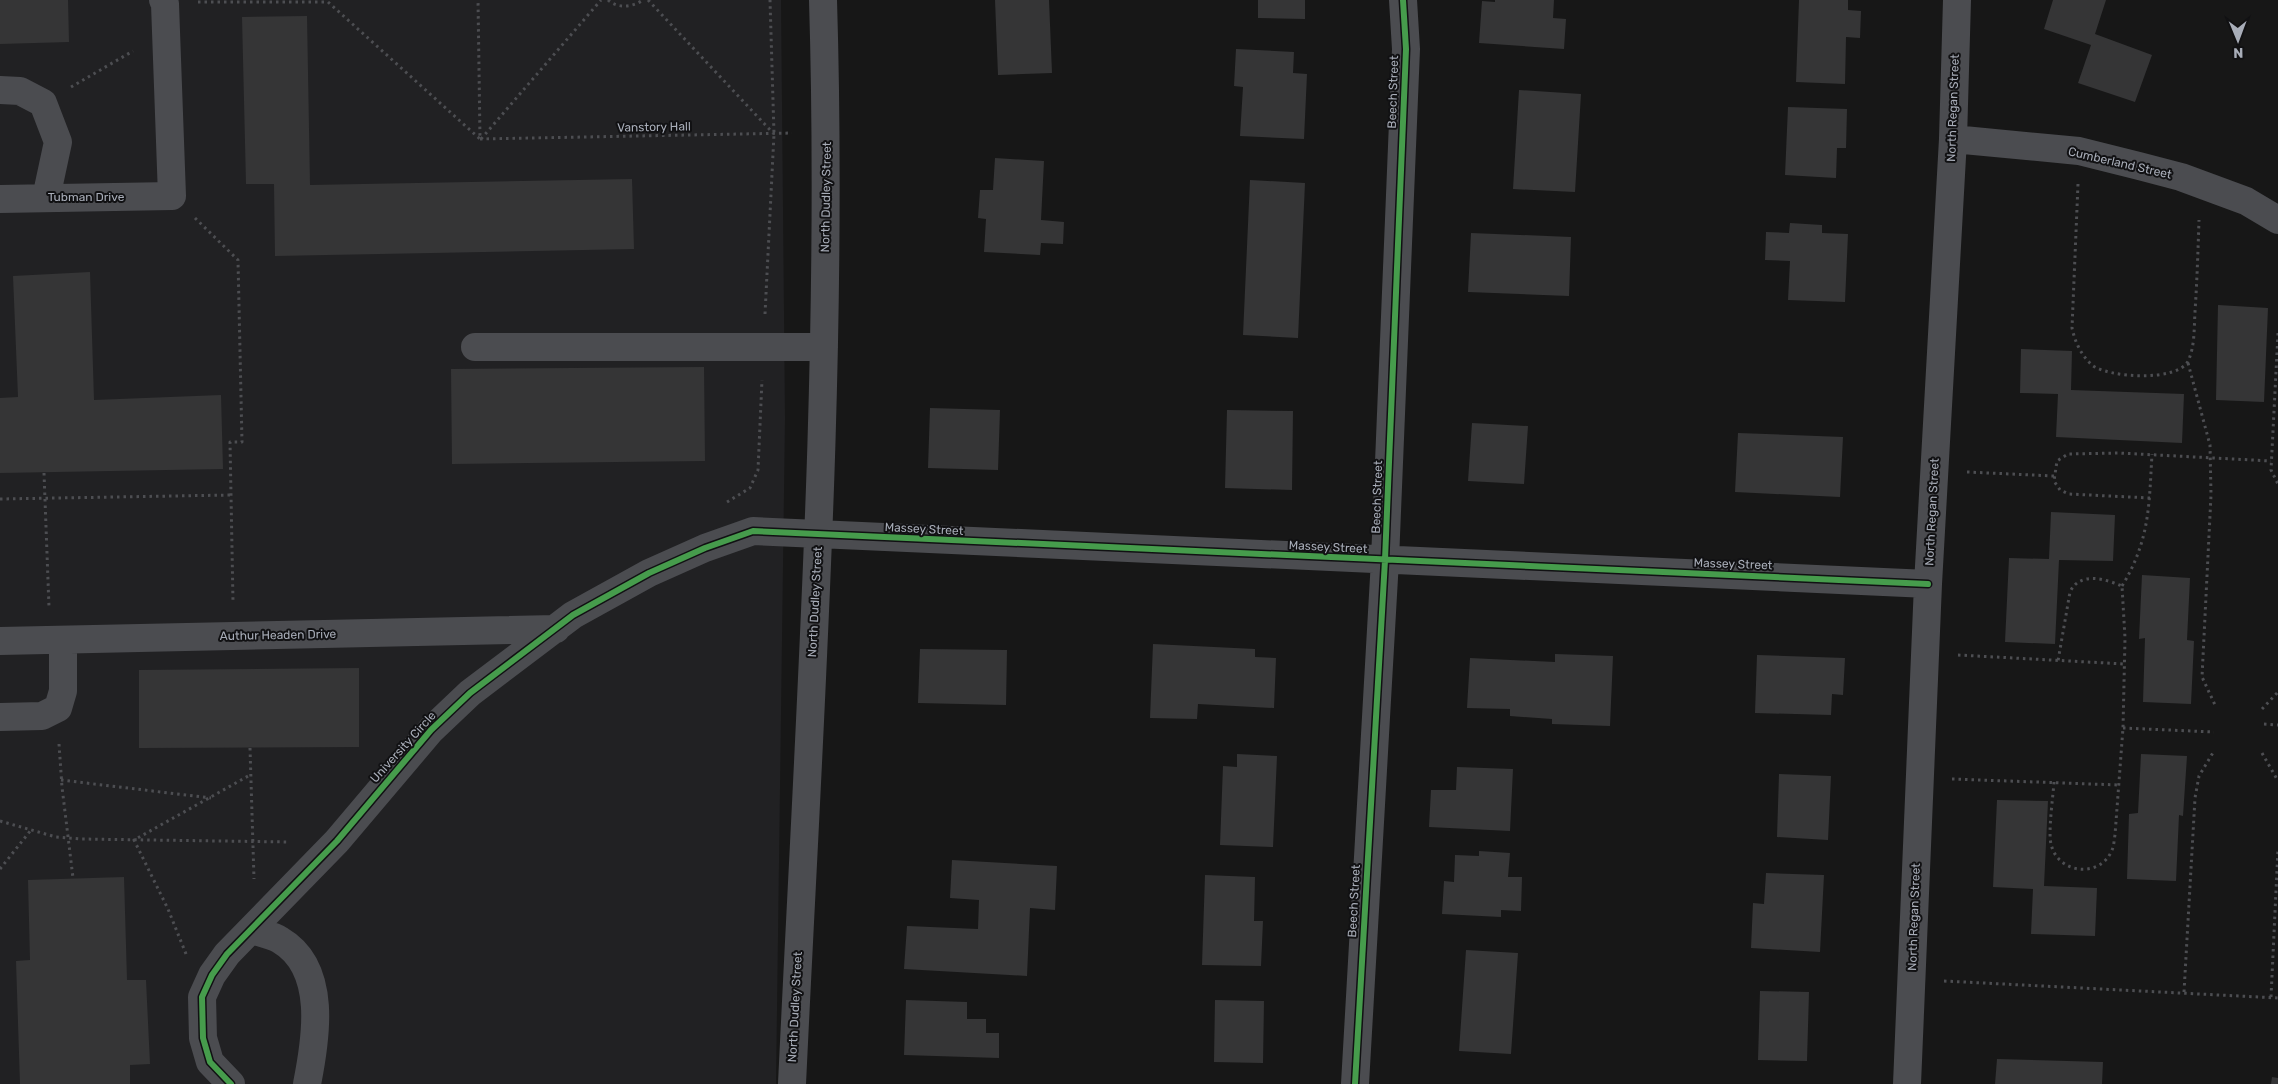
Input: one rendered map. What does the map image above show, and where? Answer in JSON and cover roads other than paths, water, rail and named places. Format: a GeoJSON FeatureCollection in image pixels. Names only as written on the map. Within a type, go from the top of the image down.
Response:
{"type":"FeatureCollection","features":[{"type":"Feature","properties":{"kind":"street","name":"North Dudley Street"},"geometry":{"type":"LineString","coordinates":[[792,1084],[818,535],[824,347],[827,133],[823,0]]}},
{"type":"Feature","properties":{"kind":"street","name":"Beech Street"},"geometry":{"type":"LineString","coordinates":[[1354,1084],[1385,560],[1406,50],[1403,0]]}},
{"type":"Feature","properties":{"kind":"street","name":"North Regan Street"},"geometry":{"type":"LineString","coordinates":[[1907,1084],[1928,584],[1953,139],[1957,0]]}},
{"type":"Feature","properties":{"kind":"street","name":"Tubman Drive"},"geometry":{"type":"LineString","coordinates":[[0,199],[172,196],[164,2]]}},
{"type":"Feature","properties":{"kind":"street"},"geometry":{"type":"LineString","coordinates":[[0,90],[20,90],[43,103],[58,142],[46,198]]}},
{"type":"Feature","properties":{"kind":"street","name":"Cumberland Street"},"geometry":{"type":"LineString","coordinates":[[1953,139],[2079,152],[2181,176],[2246,201],[2278,220]]}},
{"type":"Feature","properties":{"kind":"street"},"geometry":{"type":"LineString","coordinates":[[475,347],[824,347]]}},
{"type":"Feature","properties":{"kind":"street","name":"University Circle"},"geometry":{"type":"LineString","coordinates":[[231,1084],[210,1062],[203,1038],[202,997],[212,975],[227,954],[337,841],[431,730],[470,693],[573,615],[649,573],[705,548],[753,532],[818,535]]}},
{"type":"Feature","properties":{"kind":"street","name":"Massey Street"},"geometry":{"type":"LineString","coordinates":[[818,535],[1928,584]]}},
{"type":"Feature","properties":{"kind":"street","name":"Authur Headen Drive"},"geometry":{"type":"LineString","coordinates":[[0,641],[556,629]]}},
{"type":"Feature","properties":{"kind":"street"},"geometry":{"type":"LineString","coordinates":[[0,716],[42,716],[58,708],[63,691],[64,640]]}},
{"type":"Feature","properties":{"kind":"street"},"geometry":{"type":"LineString","coordinates":[[256,925],[280,940],[295,953],[307,969],[317,1008],[313,1057],[307,1084]]}}]}
